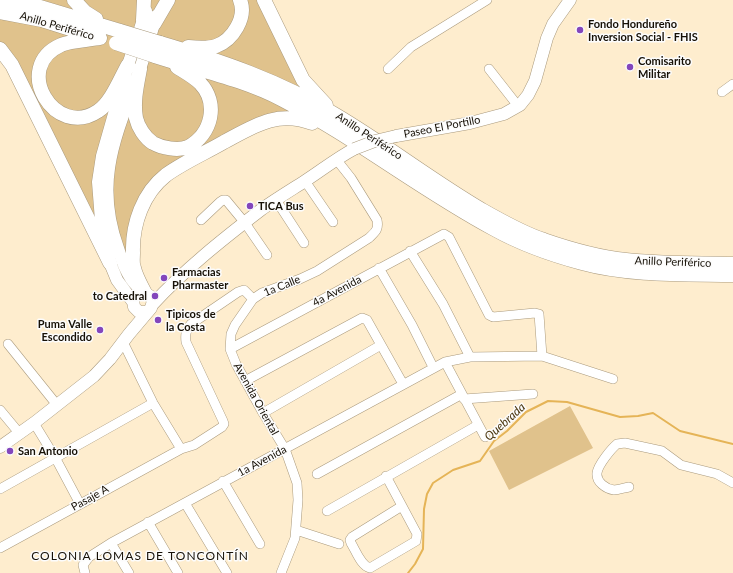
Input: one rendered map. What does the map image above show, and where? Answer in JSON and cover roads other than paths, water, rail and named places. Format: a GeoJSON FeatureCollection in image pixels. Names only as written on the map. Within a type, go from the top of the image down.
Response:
{"type":"FeatureCollection","features":[{"type":"Feature","properties":{"kind":"highway","name":"Anillo Periférico"},"geometry":{"type":"LineString","coordinates":[[0,0],[40,6],[263,90],[285,101],[339,133],[468,215],[495,230],[537,249],[584,264],[622,270],[662,274],[733,275]]}},
{"type":"Feature","properties":{"kind":"highway"},"geometry":{"type":"LineString","coordinates":[[74,0],[85,12],[116,34]]}},
{"type":"Feature","properties":{"kind":"highway"},"geometry":{"type":"LineString","coordinates":[[144,0],[148,22]]}},
{"type":"Feature","properties":{"kind":"highway"},"geometry":{"type":"LineString","coordinates":[[148,22],[168,0]]}},
{"type":"Feature","properties":{"kind":"highway"},"geometry":{"type":"LineString","coordinates":[[162,51],[204,48],[216,46],[226,41],[233,34],[239,24],[242,13],[240,0]]}},
{"type":"Feature","properties":{"kind":"highway"},"geometry":{"type":"LineString","coordinates":[[264,0],[303,80],[334,114]]}},
{"type":"Feature","properties":{"kind":"highway","name":"Anillo Periférico"},"geometry":{"type":"LineString","coordinates":[[0,12],[42,20],[100,38],[116,34]]}},
{"type":"Feature","properties":{"kind":"highway"},"geometry":{"type":"LineString","coordinates":[[100,38],[61,44],[46,56],[39,69],[38,79],[41,92],[56,111],[76,118],[88,116],[99,111],[134,68]]}},
{"type":"Feature","properties":{"kind":"highway"},"geometry":{"type":"LineString","coordinates":[[0,49],[12,65],[110,263]]}},
{"type":"Feature","properties":{"kind":"highway"},"geometry":{"type":"LineString","coordinates":[[134,68],[136,118],[142,131],[152,143],[172,149],[187,147],[202,137],[209,125],[212,112],[210,102],[206,92],[199,82],[162,51]]}},
{"type":"Feature","properties":{"kind":"highway","name":"Anillo Periférico"},"geometry":{"type":"LineString","coordinates":[[162,51],[256,75],[294,91],[334,114],[472,204],[502,221],[543,240],[586,253],[625,260],[733,264]]}},
{"type":"Feature","properties":{"kind":"highway"},"geometry":{"type":"LineString","coordinates":[[147,300],[133,267],[132,242],[136,222],[144,202],[154,187],[166,176],[180,166],[254,126],[270,120],[291,117],[302,119],[339,133]]}},
{"type":"Feature","properties":{"kind":"main road"},"geometry":{"type":"LineString","coordinates":[[148,22],[149,0]]}},
{"type":"Feature","properties":{"kind":"main road"},"geometry":{"type":"LineString","coordinates":[[147,300],[133,282],[124,265],[112,231],[108,204],[107,181],[115,137],[134,68],[148,22],[161,0]]}},
{"type":"Feature","properties":{"kind":"main road","name":"Paseo El Portillo"},"geometry":{"type":"LineString","coordinates":[[147,300],[171,285],[219,242],[276,200],[336,159],[354,149],[375,141],[396,136],[470,123],[504,114],[518,106],[528,95],[535,81],[547,38],[553,24],[560,12],[570,0]]}},
{"type":"Feature","properties":{"kind":"main road"},"geometry":{"type":"LineString","coordinates":[[134,68],[102,156],[98,182],[102,233],[110,263],[118,280],[139,312],[147,300]]}},
{"type":"Feature","properties":{"kind":"main road"},"geometry":{"type":"LineString","coordinates":[[126,338],[136,295],[147,300]]}},
{"type":"Feature","properties":{"kind":"main road"},"geometry":{"type":"LineString","coordinates":[[0,447],[20,434],[94,376],[110,359],[126,338],[147,300]]}},
{"type":"Feature","properties":{"kind":"street"},"geometry":{"type":"LineString","coordinates":[[388,69],[411,47],[487,0]]}},
{"type":"Feature","properties":{"kind":"street"},"geometry":{"type":"LineString","coordinates":[[489,70],[518,106]]}},
{"type":"Feature","properties":{"kind":"street"},"geometry":{"type":"LineString","coordinates":[[722,92],[733,84]]}},
{"type":"Feature","properties":{"kind":"street","name":"1a Calle"},"geometry":{"type":"LineString","coordinates":[[181,449],[194,444],[222,427],[224,424],[186,342],[185,335],[187,328],[238,292],[244,290],[253,299],[262,293],[317,271],[368,238],[379,226],[378,220],[351,178],[336,159]]}},
{"type":"Feature","properties":{"kind":"street"},"geometry":{"type":"LineString","coordinates":[[305,181],[334,222]]}},
{"type":"Feature","properties":{"kind":"street"},"geometry":{"type":"LineString","coordinates":[[201,220],[223,200],[229,202],[267,255]]}},
{"type":"Feature","properties":{"kind":"street"},"geometry":{"type":"LineString","coordinates":[[276,200],[304,243]]}},
{"type":"Feature","properties":{"kind":"street","name":"4a Avenida"},"geometry":{"type":"LineString","coordinates":[[230,349],[444,234],[449,237],[489,315],[492,317],[535,313],[539,314],[542,356]]}},
{"type":"Feature","properties":{"kind":"street"},"geometry":{"type":"LineString","coordinates":[[410,251],[443,304],[470,357]]}},
{"type":"Feature","properties":{"kind":"street"},"geometry":{"type":"LineString","coordinates":[[379,268],[412,325],[433,367]]}},
{"type":"Feature","properties":{"kind":"street","name":"Avenida Oriental"},"geometry":{"type":"LineString","coordinates":[[253,299],[235,325],[231,334],[230,349],[244,381],[285,449],[297,483],[298,500],[295,538],[281,573]]}},
{"type":"Feature","properties":{"kind":"street"},"geometry":{"type":"LineString","coordinates":[[244,381],[362,318],[367,320],[403,384]]}},
{"type":"Feature","properties":{"kind":"street"},"geometry":{"type":"LineString","coordinates":[[126,338],[154,404],[181,449]]}},
{"type":"Feature","properties":{"kind":"street"},"geometry":{"type":"LineString","coordinates":[[8,344],[57,405]]}},
{"type":"Feature","properties":{"kind":"street"},"geometry":{"type":"LineString","coordinates":[[263,414],[381,345]]}},
{"type":"Feature","properties":{"kind":"street","name":"1a Avenida"},"geometry":{"type":"LineString","coordinates":[[84,569],[89,557],[111,543],[433,367],[445,362],[470,357],[542,356],[613,379]]}},
{"type":"Feature","properties":{"kind":"street"},"geometry":{"type":"LineString","coordinates":[[445,362],[485,437]]}},
{"type":"Feature","properties":{"kind":"street"},"geometry":{"type":"LineString","coordinates":[[317,474],[463,397],[533,394]]}},
{"type":"Feature","properties":{"kind":"street"},"geometry":{"type":"LineString","coordinates":[[0,489],[154,404]]}},
{"type":"Feature","properties":{"kind":"street"},"geometry":{"type":"LineString","coordinates":[[0,410],[20,434]]}},
{"type":"Feature","properties":{"kind":"street"},"geometry":{"type":"LineString","coordinates":[[34,423],[56,459],[80,504]]}},
{"type":"Feature","properties":{"kind":"street"},"geometry":{"type":"LineString","coordinates":[[326,511],[478,425]]}},
{"type":"Feature","properties":{"kind":"street"},"geometry":{"type":"LineString","coordinates":[[629,487],[614,490],[602,484],[598,478],[597,473],[600,466],[617,444],[625,443],[662,451],[681,464],[717,474],[733,484]]}},
{"type":"Feature","properties":{"kind":"street","name":"Pasaje A"},"geometry":{"type":"LineString","coordinates":[[0,548],[181,449]]}},
{"type":"Feature","properties":{"kind":"street"},"geometry":{"type":"LineString","coordinates":[[386,476],[417,534],[416,541],[370,568],[366,567],[350,540],[352,537],[402,506]]}},
{"type":"Feature","properties":{"kind":"street"},"geometry":{"type":"LineString","coordinates":[[223,482],[260,544]]}},
{"type":"Feature","properties":{"kind":"street"},"geometry":{"type":"LineString","coordinates":[[185,503],[227,573]]}},
{"type":"Feature","properties":{"kind":"street"},"geometry":{"type":"LineString","coordinates":[[148,522],[178,573]]}},
{"type":"Feature","properties":{"kind":"street"},"geometry":{"type":"LineString","coordinates":[[296,530],[339,544]]}},
{"type":"Feature","properties":{"kind":"street"},"geometry":{"type":"LineString","coordinates":[[111,543],[129,573]]}},
{"type":"Feature","properties":{"kind":"waterway","name":"Quebrada"},"geometry":{"type":"LineString","coordinates":[[408,573],[423,549],[424,509],[427,494],[433,483],[453,470],[480,461],[494,441],[507,431],[526,412],[548,401],[567,402],[620,417],[653,413],[680,431],[733,444]]}},
{"type":"Feature","properties":{"kind":"place","name":"Fondo Hondureño Inversion Social - FHIS"},"geometry":{"type":"Point","coordinates":[580,30]}},
{"type":"Feature","properties":{"kind":"place","name":"Comisarito Militar"},"geometry":{"type":"Point","coordinates":[630,67]}},
{"type":"Feature","properties":{"kind":"place","name":"TICA Bus"},"geometry":{"type":"Point","coordinates":[250,206]}},
{"type":"Feature","properties":{"kind":"place","name":"Farmacias Pharmaster"},"geometry":{"type":"Point","coordinates":[164,278]}},
{"type":"Feature","properties":{"kind":"place","name":"to Catedral"},"geometry":{"type":"Point","coordinates":[155,296]}},
{"type":"Feature","properties":{"kind":"place","name":"Tipicos de la Costa"},"geometry":{"type":"Point","coordinates":[158,320]}},
{"type":"Feature","properties":{"kind":"place","name":"Puma Valle Escondido"},"geometry":{"type":"Point","coordinates":[100,330]}},
{"type":"Feature","properties":{"kind":"place","name":"San Antonio"},"geometry":{"type":"Point","coordinates":[10,451]}},
{"type":"Feature","properties":{"kind":"district","name":"COLONIA LOMAS DE TONCONTÍN"},"geometry":{"type":"Point","coordinates":[140,556]}}]}
